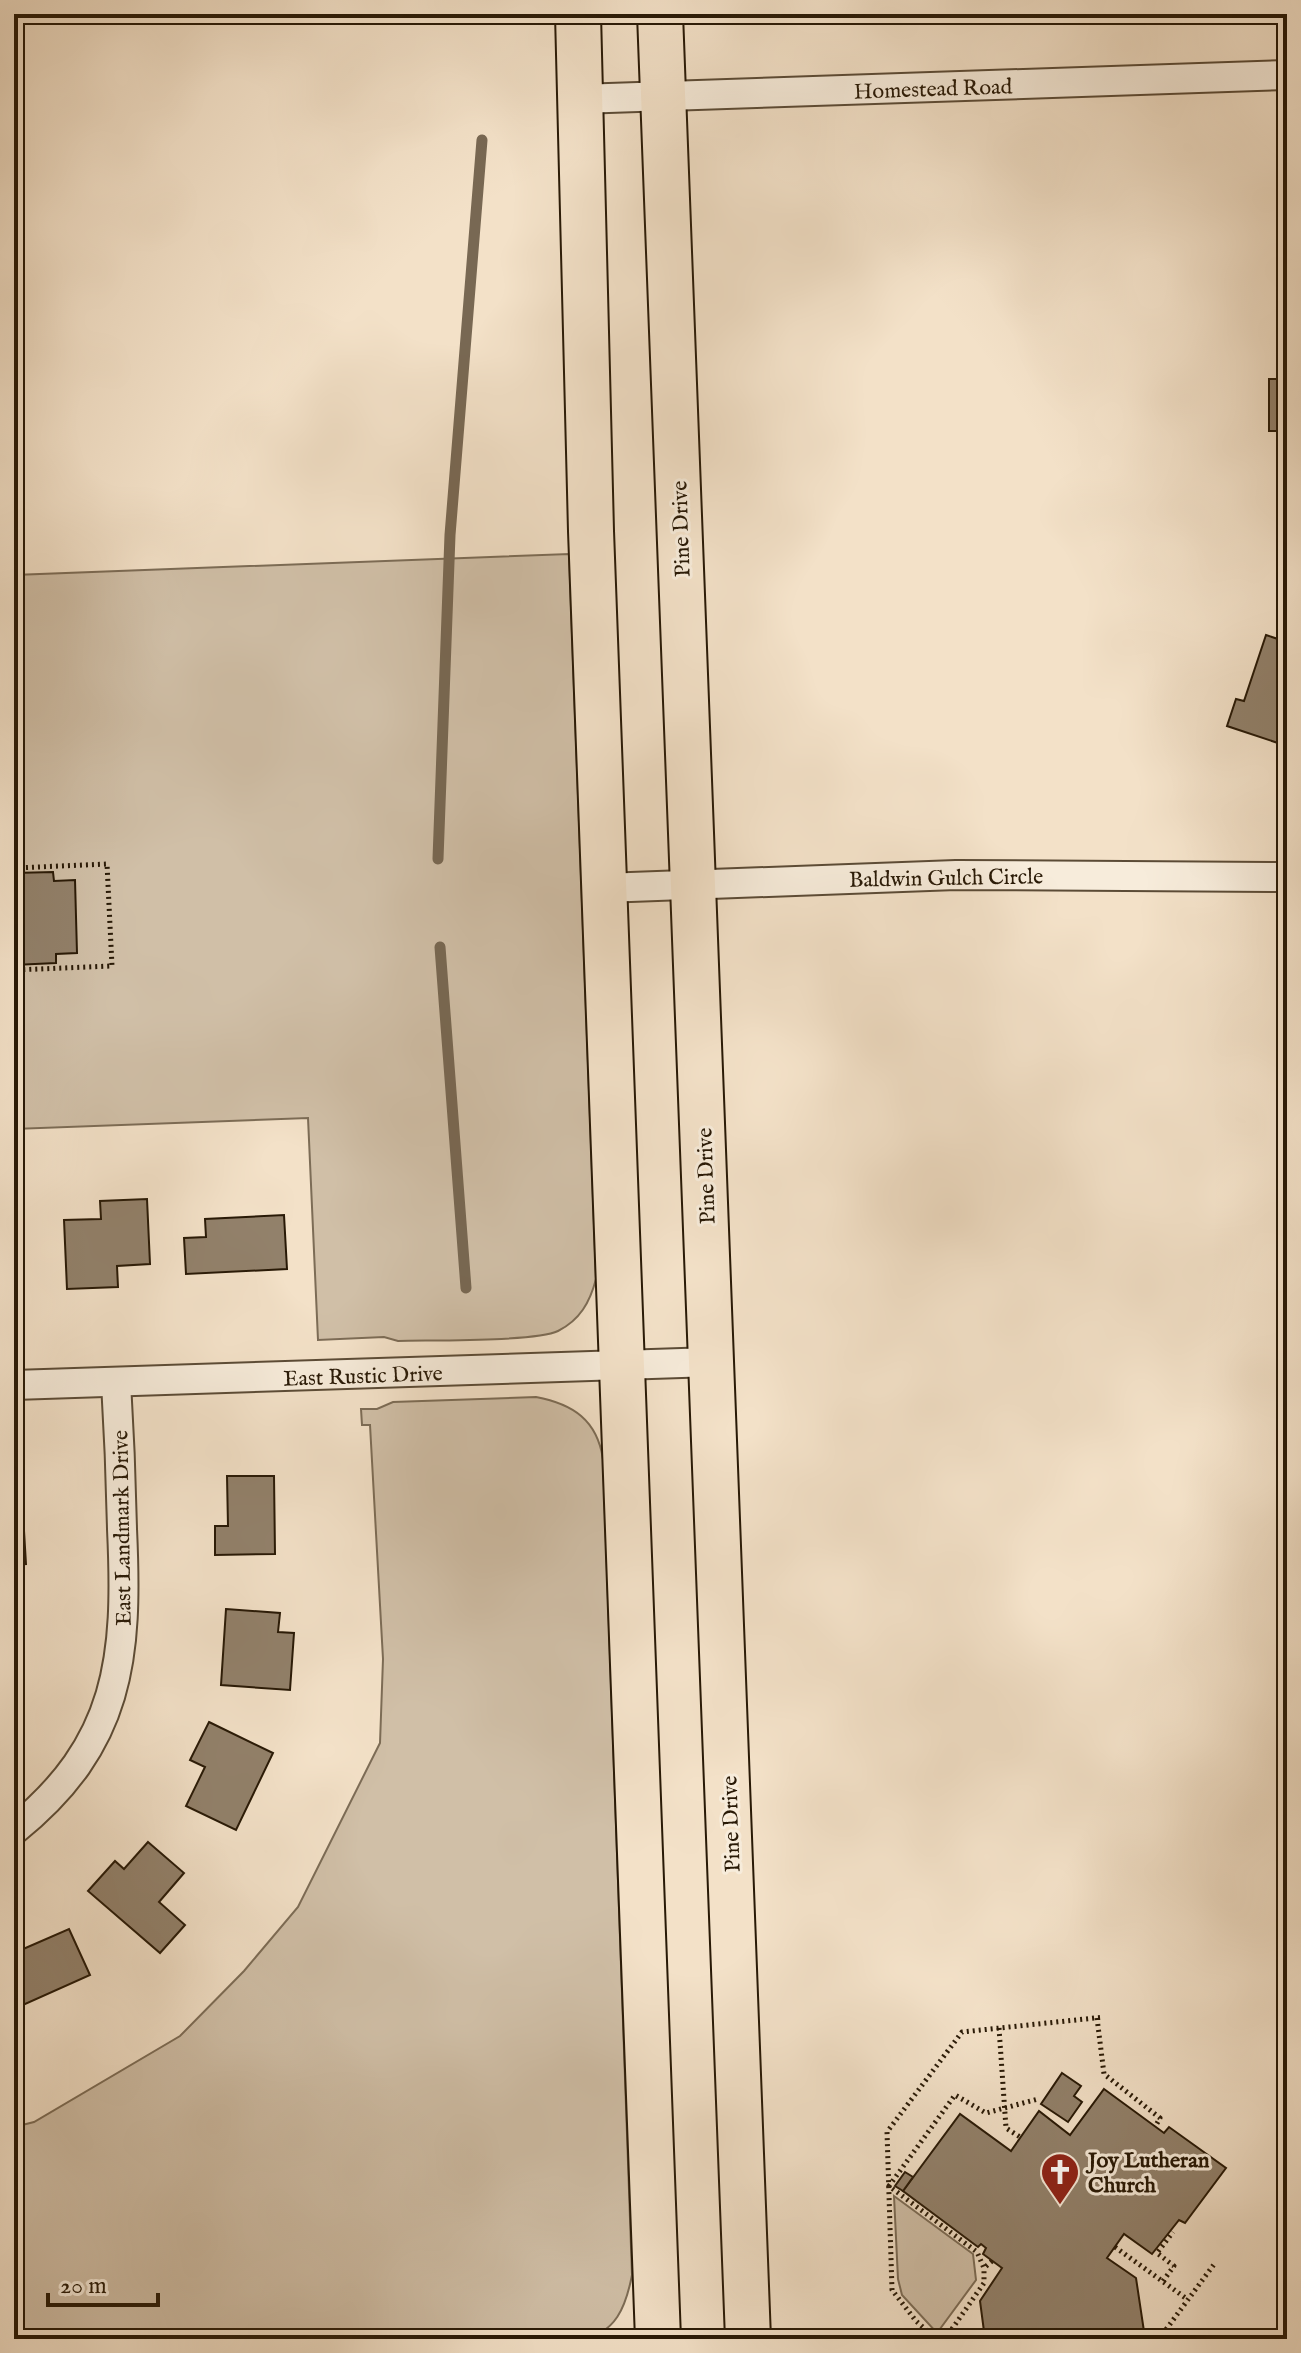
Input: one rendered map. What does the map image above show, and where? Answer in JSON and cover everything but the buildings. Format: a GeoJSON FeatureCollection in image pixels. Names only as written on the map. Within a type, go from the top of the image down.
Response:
{"type":"FeatureCollection","features":[{"type":"Feature","properties":{"kind":"main road"},"geometry":{"type":"LineString","coordinates":[[578,14],[604,888],[658,2339]]}},
{"type":"Feature","properties":{"kind":"main road","name":"Pine Drive"},"geometry":{"type":"LineString","coordinates":[[660,14],[748,2339]]}},
{"type":"Feature","properties":{"kind":"street","name":"Homestead Road"},"geometry":{"type":"LineString","coordinates":[[579,99],[1287,75]]}},
{"type":"Feature","properties":{"kind":"street","name":"Baldwin Gulch Circle"},"geometry":{"type":"LineString","coordinates":[[604,888],[972,875],[1287,877]]}},
{"type":"Feature","properties":{"kind":"street","name":"East Rustic Drive"},"geometry":{"type":"LineString","coordinates":[[14,1385],[712,1362]]}},
{"type":"Feature","properties":{"kind":"street","name":"East Landmark Drive"},"geometry":{"type":"LineString","coordinates":[[14,1830],[47,1801],[74,1771],[103,1716],[116,1679],[125,1604],[116,1382]]}},
{"type":"Feature","properties":{"kind":"path"},"geometry":{"type":"LineString","coordinates":[[14,868],[107,864],[112,966],[14,970]]}},
{"type":"Feature","properties":{"kind":"path"},"geometry":{"type":"LineString","coordinates":[[936,2339],[916,2321],[892,2290],[887,2132],[962,2032],[1101,2018],[1104,2074],[1160,2118],[1155,2127]]}},
{"type":"Feature","properties":{"kind":"path"},"geometry":{"type":"LineString","coordinates":[[999,2028],[1006,2128],[1020,2137]]}},
{"type":"Feature","properties":{"kind":"path"},"geometry":{"type":"LineString","coordinates":[[889,2186],[955,2095],[986,2113],[1038,2099]]}},
{"type":"Feature","properties":{"kind":"path"},"geometry":{"type":"LineString","coordinates":[[889,2186],[977,2252],[984,2268],[984,2283],[945,2339]]}},
{"type":"Feature","properties":{"kind":"path"},"geometry":{"type":"LineString","coordinates":[[1163,2281],[1174,2266],[1157,2253],[1173,2232]]}},
{"type":"Feature","properties":{"kind":"path"},"geometry":{"type":"LineString","coordinates":[[1115,2247],[1187,2299]]}},
{"type":"Feature","properties":{"kind":"path"},"geometry":{"type":"LineString","coordinates":[[984,2268],[992,2261]]}},
{"type":"Feature","properties":{"kind":"path"},"geometry":{"type":"LineString","coordinates":[[1159,2339],[1215,2263]]}},
{"type":"Feature","properties":{"kind":"shaded area"},"geometry":{"type":"Polygon","coordinates":[[[569,554],[594,1287],[583,1310],[572,1321],[546,1335],[481,1340],[398,1341],[384,1337],[318,1340],[308,1118],[14,1129],[14,575],[569,554]]]}},
{"type":"Feature","properties":{"kind":"shaded area"},"geometry":{"type":"Polygon","coordinates":[[[536,1397],[561,1404],[581,1416],[595,1434],[603,1459],[632,2275],[622,2308],[611,2325],[581,2339],[14,2339],[14,2127],[34,2122],[180,2036],[244,1971],[298,1907],[380,1743],[383,1659],[370,1425],[362,1425],[361,1409],[377,1409],[393,1402],[536,1397]]]}},
{"type":"Feature","properties":{"kind":"shaded area"},"geometry":{"type":"Polygon","coordinates":[[[894,2196],[973,2254],[976,2280],[937,2333],[902,2295],[898,2279],[894,2196]]]}},
{"type":"Feature","properties":{"kind":"waterway"},"geometry":{"type":"LineString","coordinates":[[438,859],[450,535],[482,140]]}},
{"type":"Feature","properties":{"kind":"waterway"},"geometry":{"type":"LineString","coordinates":[[440,947],[466,1288]]}},
{"type":"Feature","properties":{"kind":"place","name":"Joy Lutheran Church"},"geometry":{"type":"Point","coordinates":[1060,2206]}}]}
